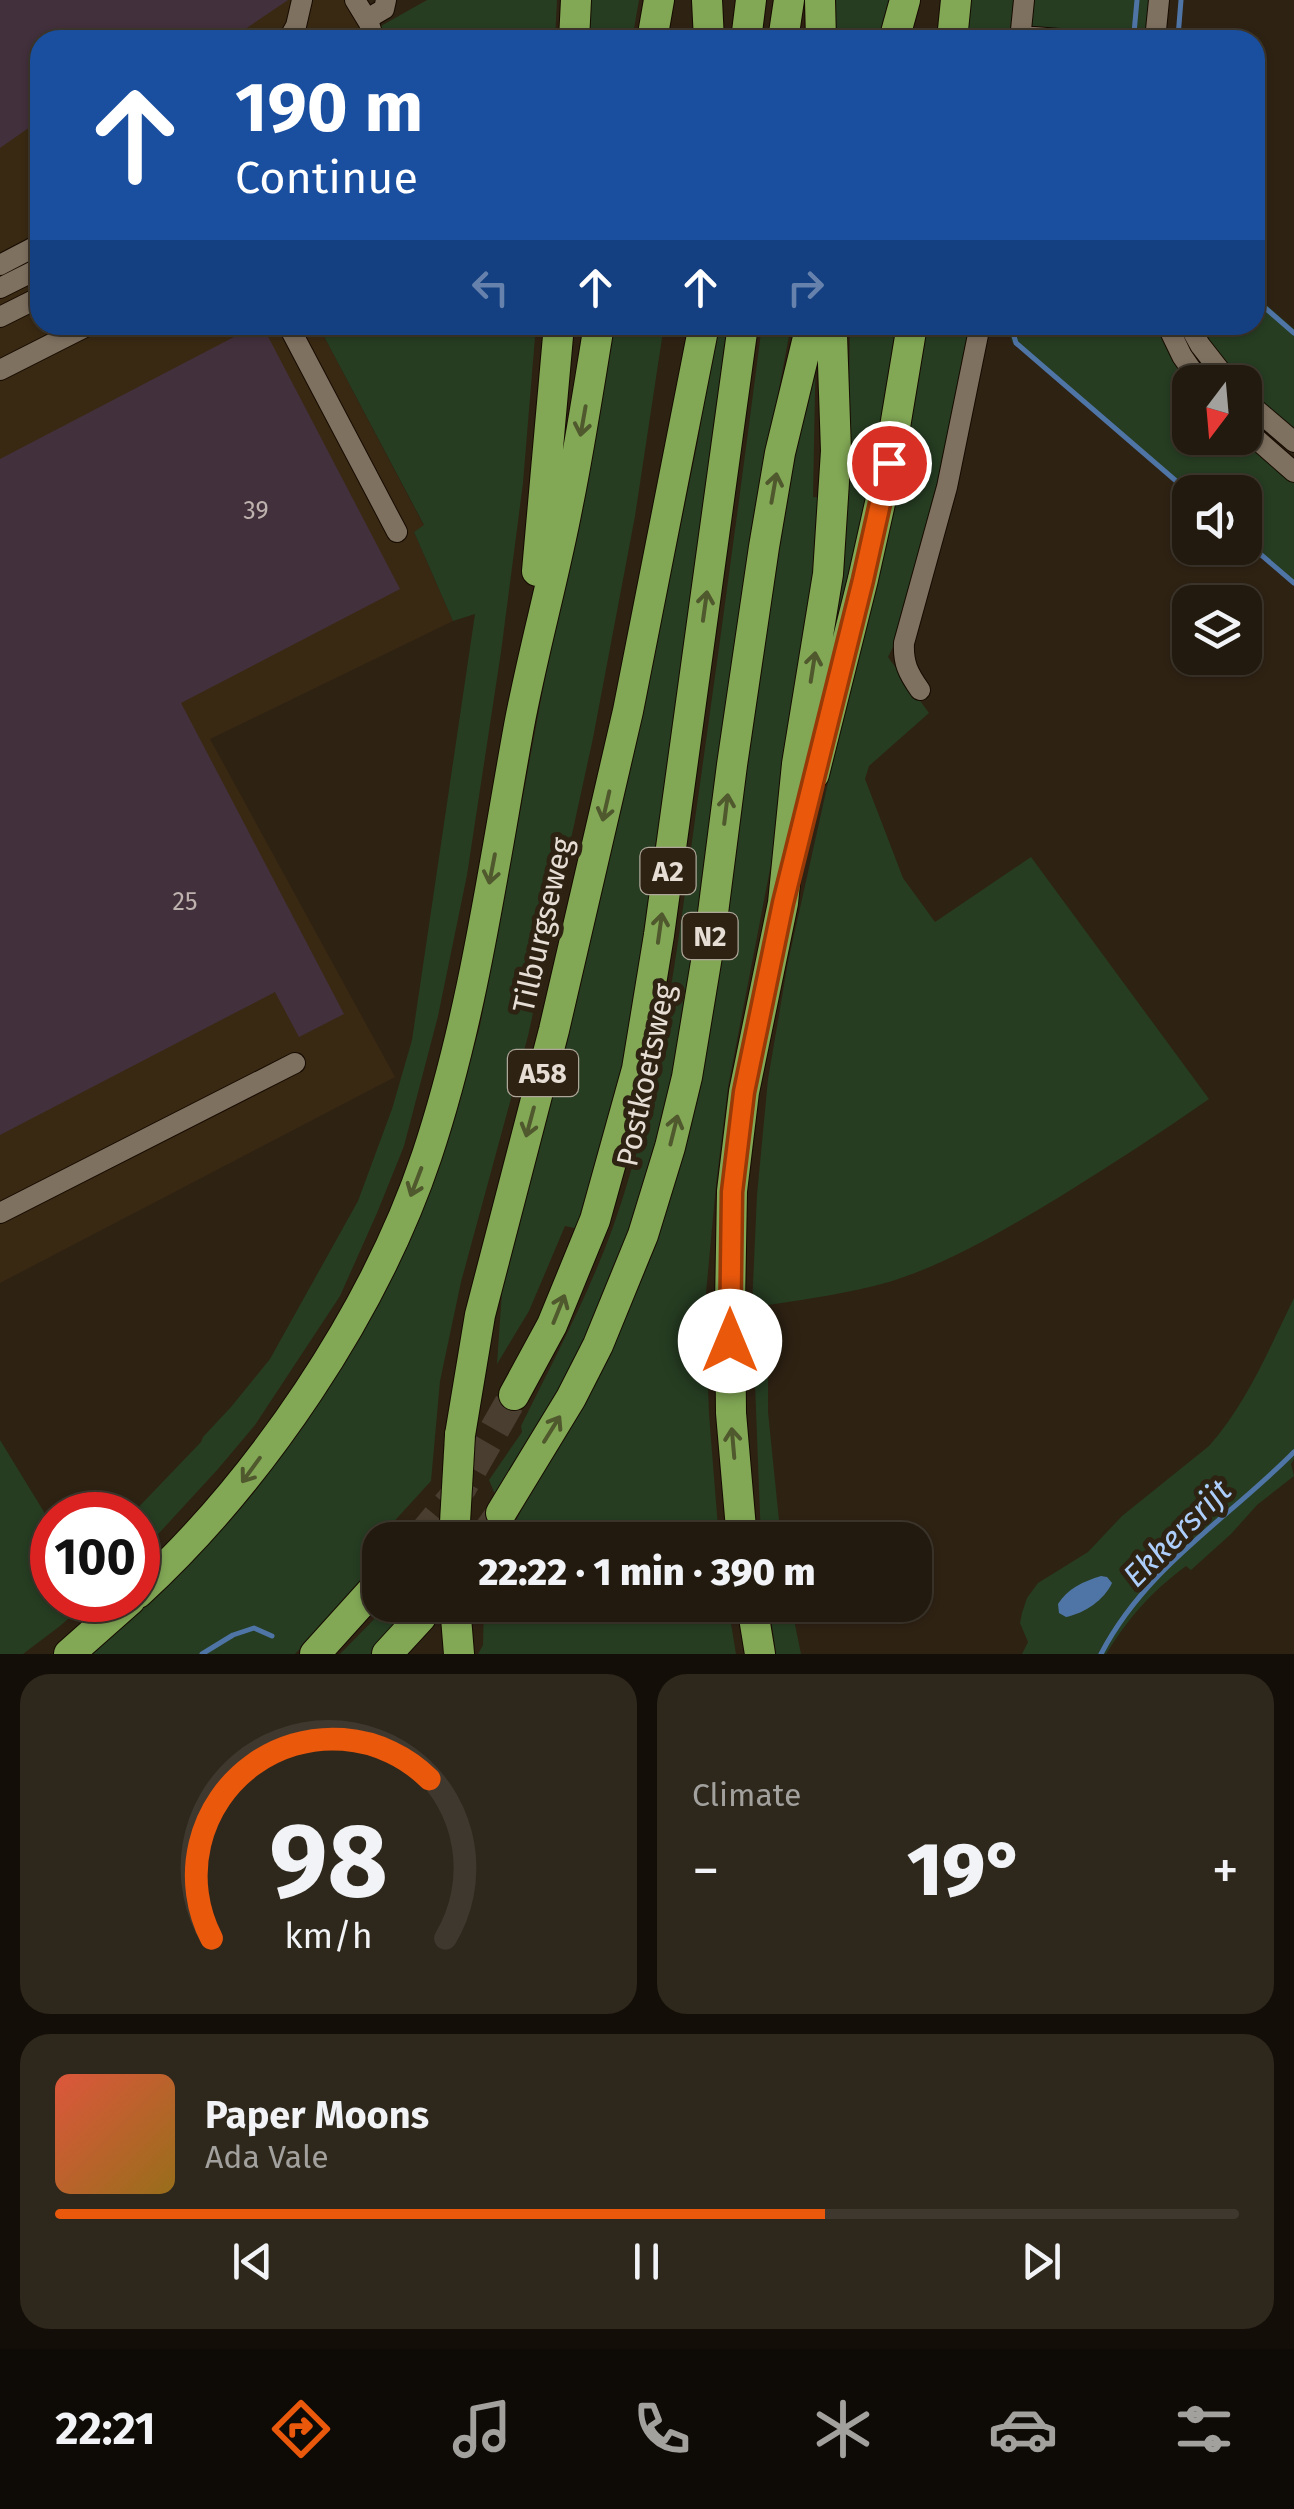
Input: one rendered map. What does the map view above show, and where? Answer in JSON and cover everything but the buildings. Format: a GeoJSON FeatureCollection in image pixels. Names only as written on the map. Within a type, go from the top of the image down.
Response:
{"type":"FeatureCollection","features":[{"type":"Feature","properties":{"kind":"highway"},"geometry":{"type":"LineString","coordinates":[[574,30],[576,0]]}},
{"type":"Feature","properties":{"kind":"highway"},"geometry":{"type":"LineString","coordinates":[[654,30],[659,0]]}},
{"type":"Feature","properties":{"kind":"highway"},"geometry":{"type":"LineString","coordinates":[[706,0],[708,30]]}},
{"type":"Feature","properties":{"kind":"highway"},"geometry":{"type":"LineString","coordinates":[[747,30],[751,0]]}},
{"type":"Feature","properties":{"kind":"highway"},"geometry":{"type":"LineString","coordinates":[[784,30],[789,0]]}},
{"type":"Feature","properties":{"kind":"highway"},"geometry":{"type":"LineString","coordinates":[[820,0],[821,30]]}},
{"type":"Feature","properties":{"kind":"highway"},"geometry":{"type":"LineString","coordinates":[[897,30],[905,0]]}},
{"type":"Feature","properties":{"kind":"highway"},"geometry":{"type":"LineString","coordinates":[[953,30],[956,0]]}},
{"type":"Feature","properties":{"kind":"highway"},"geometry":{"type":"LineString","coordinates":[[530,670],[558,335]]}},
{"type":"Feature","properties":{"kind":"highway"},"geometry":{"type":"LineString","coordinates":[[160,1572],[237,1489],[308,1391],[357,1310],[399,1226],[427,1155],[464,1022],[530,670],[568,507],[597,335]]}},
{"type":"Feature","properties":{"kind":"highway"},"geometry":{"type":"LineString","coordinates":[[676,464],[688,335]]}},
{"type":"Feature","properties":{"kind":"highway","name":"Tilburgseweg"},"geometry":{"type":"LineString","coordinates":[[455,1522],[460,1435],[480,1315],[554,1030],[628,711],[702,335]]}},
{"type":"Feature","properties":{"kind":"highway","name":"Postkoetsweg"},"geometry":{"type":"LineString","coordinates":[[514,1395],[552,1325],[594,1220],[636,1069],[659,936],[742,335]]}},
{"type":"Feature","properties":{"kind":"highway","name":"Postkoetsweg"},"geometry":{"type":"LineString","coordinates":[[501,1512],[571,1398],[598,1345],[643,1235],[670,1147],[687,1077],[709,944],[734,747],[780,453],[820,335]]}},
{"type":"Feature","properties":{"kind":"highway"},"geometry":{"type":"LineString","coordinates":[[783,903],[798,764],[828,574],[836,451],[823,335]]}},
{"type":"Feature","properties":{"kind":"highway"},"geometry":{"type":"LineString","coordinates":[[740,1522],[731,1414],[730,1304],[732,1192],[744,1092],[783,903],[889,463],[910,335]]}},
{"type":"Feature","properties":{"kind":"highway"},"geometry":{"type":"LineString","coordinates":[[315,1654],[362,1602]]}},
{"type":"Feature","properties":{"kind":"highway"},"geometry":{"type":"LineString","coordinates":[[70,1654],[106,1622]]}},
{"type":"Feature","properties":{"kind":"highway"},"geometry":{"type":"LineString","coordinates":[[387,1654],[417,1622]]}},
{"type":"Feature","properties":{"kind":"highway"},"geometry":{"type":"LineString","coordinates":[[456,1622],[459,1654]]}},
{"type":"Feature","properties":{"kind":"highway"},"geometry":{"type":"LineString","coordinates":[[755,1622],[760,1654]]}},
{"type":"Feature","properties":{"kind":"street"},"geometry":{"type":"LineString","coordinates":[[294,30],[302,0]]}},
{"type":"Feature","properties":{"kind":"street"},"geometry":{"type":"LineString","coordinates":[[355,0],[371,30]]}},
{"type":"Feature","properties":{"kind":"street"},"geometry":{"type":"LineString","coordinates":[[367,19],[384,9],[386,0]]}},
{"type":"Feature","properties":{"kind":"street"},"geometry":{"type":"LineString","coordinates":[[1021,30],[1024,0]]}},
{"type":"Feature","properties":{"kind":"street"},"geometry":{"type":"LineString","coordinates":[[1156,30],[1159,0]]}},
{"type":"Feature","properties":{"kind":"street"},"geometry":{"type":"LineString","coordinates":[[0,265],[30,249]]}},
{"type":"Feature","properties":{"kind":"street"},"geometry":{"type":"LineString","coordinates":[[0,288],[30,273]]}},
{"type":"Feature","properties":{"kind":"street"},"geometry":{"type":"LineString","coordinates":[[0,318],[30,302]]}},
{"type":"Feature","properties":{"kind":"street"},"geometry":{"type":"LineString","coordinates":[[0,370],[69,335]]}},
{"type":"Feature","properties":{"kind":"street"},"geometry":{"type":"LineString","coordinates":[[293,335],[397,532]]}},
{"type":"Feature","properties":{"kind":"street"},"geometry":{"type":"LineString","coordinates":[[920,690],[907,671],[904,642],[947,487],[978,335]]}},
{"type":"Feature","properties":{"kind":"street"},"geometry":{"type":"LineString","coordinates":[[1172,335],[1188,365]]}},
{"type":"Feature","properties":{"kind":"street"},"geometry":{"type":"LineString","coordinates":[[1195,335],[1217,365]]}},
{"type":"Feature","properties":{"kind":"street"},"geometry":{"type":"LineString","coordinates":[[1262,415],[1294,442]]}},
{"type":"Feature","properties":{"kind":"street"},"geometry":{"type":"LineString","coordinates":[[1262,444],[1294,472]]}},
{"type":"Feature","properties":{"kind":"street"},"geometry":{"type":"LineString","coordinates":[[0,1213],[294,1063]]}},
{"type":"Feature","properties":{"kind":"shaded area"},"geometry":{"type":"Polygon","coordinates":[[[0,0],[357,0],[377,30],[30,30],[30,335],[323,335],[424,526],[414,532],[453,621],[210,739],[395,1077],[0,1283],[0,0]]]}},
{"type":"Feature","properties":{"kind":"green space"},"geometry":{"type":"Polygon","coordinates":[[[427,0],[557,0],[556,30],[379,27],[427,0]]]}},
{"type":"Feature","properties":{"kind":"green space"},"geometry":{"type":"Polygon","coordinates":[[[588,0],[639,0],[634,30],[586,30],[588,0]]]}},
{"type":"Feature","properties":{"kind":"green space"},"geometry":{"type":"Polygon","coordinates":[[[835,0],[890,0],[881,30],[835,30],[835,0]]]}},
{"type":"Feature","properties":{"kind":"green space"},"geometry":{"type":"Polygon","coordinates":[[[965,0],[1018,0],[1016,30],[966,30],[965,0]]]}},
{"type":"Feature","properties":{"kind":"green space"},"geometry":{"type":"Polygon","coordinates":[[[1029,0],[1150,0],[1148,30],[1031,30],[1026,26],[1029,0]]]}},
{"type":"Feature","properties":{"kind":"green space"},"geometry":{"type":"Polygon","coordinates":[[[1265,304],[1294,329],[1294,436],[1262,408],[1262,365],[1223,365],[1201,335],[1265,335],[1265,304]]]}},
{"type":"Feature","properties":{"kind":"green space"},"geometry":{"type":"Polygon","coordinates":[[[323,335],[535,335],[523,483],[467,875],[438,1016],[404,1146],[340,1296],[255,1425],[160,1532],[160,1492],[153,1492],[270,1359],[358,1201],[412,1040],[475,614],[453,621],[414,532],[424,525],[323,335]]]}},
{"type":"Feature","properties":{"kind":"green space"},"geometry":{"type":"Polygon","coordinates":[[[609,335],[662,335],[635,516],[593,738],[528,1036],[461,1282],[440,1381],[431,1481],[393,1522],[362,1522],[362,1582],[295,1654],[87,1654],[124,1622],[160,1622],[160,1590],[412,1229],[442,1159],[480,1026],[609,335]]]}},
{"type":"Feature","properties":{"kind":"green space"},"geometry":{"type":"Polygon","coordinates":[[[714,335],[732,335],[627,1067],[579,1229],[565,1226],[529,1311],[497,1364],[502,1291],[635,748],[698,440],[714,335]]]}},
{"type":"Feature","properties":{"kind":"green space"},"geometry":{"type":"Polygon","coordinates":[[[761,335],[789,335],[771,432],[678,1075],[636,1231],[589,1344],[499,1504],[489,1480],[522,1432],[521,1426],[603,1253],[643,1126],[682,917],[761,335]]]}},
{"type":"Feature","properties":{"kind":"green space"},"geometry":{"type":"Polygon","coordinates":[[[850,335],[901,335],[825,698],[848,450],[850,335]]]}},
{"type":"Feature","properties":{"kind":"green space"},"geometry":{"type":"Polygon","coordinates":[[[920,335],[973,335],[942,485],[888,657],[929,713],[869,766],[865,779],[903,878],[935,922],[1031,857],[1209,1099],[1061,1196],[956,1255],[889,1282],[768,1305],[768,1412],[779,1522],[760,1522],[752,1306],[757,1195],[768,1079],[788,962],[872,585],[920,335]]]}},
{"type":"Feature","properties":{"kind":"green space"},"geometry":{"type":"Polygon","coordinates":[[[1010,335],[1167,335],[1182,365],[1172,365],[1172,455],[1262,455],[1262,452],[1294,478],[1294,584],[1262,557],[1262,475],[1172,475],[1172,480],[1012,342],[1010,335]]]}},
{"type":"Feature","properties":{"kind":"green space"},"geometry":{"type":"Polygon","coordinates":[[[816,339],[813,497],[826,498],[788,776],[728,1087],[705,1304],[718,1522],[515,1522],[580,1399],[612,1351],[657,1243],[770,558],[816,339]]]}},
{"type":"Feature","properties":{"kind":"green space"},"geometry":{"type":"Polygon","coordinates":[[[1294,1298],[1294,1476],[1257,1505],[1191,1570],[1186,1566],[1151,1596],[1106,1654],[1022,1654],[1028,1642],[1020,1623],[1022,1613],[1038,1583],[1088,1552],[1122,1516],[1209,1446],[1246,1394],[1294,1298]]]}},
{"type":"Feature","properties":{"kind":"green space"},"geometry":{"type":"Polygon","coordinates":[[[0,1440],[32,1492],[30,1622],[65,1622],[23,1654],[0,1654],[0,1440]]]}},
{"type":"Feature","properties":{"kind":"green space"},"geometry":{"type":"Polygon","coordinates":[[[371,1622],[410,1622],[378,1654],[340,1654],[371,1622]]]}},
{"type":"Feature","properties":{"kind":"green space"},"geometry":{"type":"Polygon","coordinates":[[[484,1622],[731,1622],[736,1654],[478,1654],[483,1645],[484,1622]]]}},
{"type":"Feature","properties":{"kind":"green space"},"geometry":{"type":"Polygon","coordinates":[[[771,1622],[794,1622],[801,1654],[776,1654],[771,1622]]]}},
{"type":"Feature","properties":{"kind":"water"},"geometry":{"type":"Polygon","coordinates":[[[1101,1576],[1112,1583],[1099,1600],[1073,1615],[1059,1613],[1058,1604],[1066,1594],[1101,1576]]]}},
{"type":"Feature","properties":{"kind":"waterway"},"geometry":{"type":"LineString","coordinates":[[1134,30],[1137,0]]}},
{"type":"Feature","properties":{"kind":"waterway"},"geometry":{"type":"LineString","coordinates":[[1179,30],[1181,0]]}},
{"type":"Feature","properties":{"kind":"waterway"},"geometry":{"type":"LineString","coordinates":[[1265,308],[1294,333]]}},
{"type":"Feature","properties":{"kind":"waterway"},"geometry":{"type":"LineString","coordinates":[[1014,335],[1016,343],[1172,477]]}},
{"type":"Feature","properties":{"kind":"waterway"},"geometry":{"type":"LineString","coordinates":[[1262,556],[1294,583]]}},
{"type":"Feature","properties":{"kind":"waterway","name":"Ekkersrijt"},"geometry":{"type":"LineString","coordinates":[[1101,1654],[1119,1623],[1164,1570],[1294,1452]]}},
{"type":"Feature","properties":{"kind":"waterway","name":"Ekkersrijt"},"geometry":{"type":"LineString","coordinates":[[202,1654],[233,1635],[254,1628],[272,1636]]}},
{"type":"Feature","properties":{"kind":"tunnel"},"geometry":{"type":"LineString","coordinates":[[433,1522],[462,1487],[514,1395]]}},
{"type":"Feature","properties":{"kind":"tunnel"},"geometry":{"type":"LineString","coordinates":[[495,1522],[501,1513]]}},
{"type":"Feature","properties":{"kind":"route"},"geometry":{"type":"LineString","coordinates":[[730,1341],[732,1192],[744,1092],[783,903],[889,463]]}}]}
